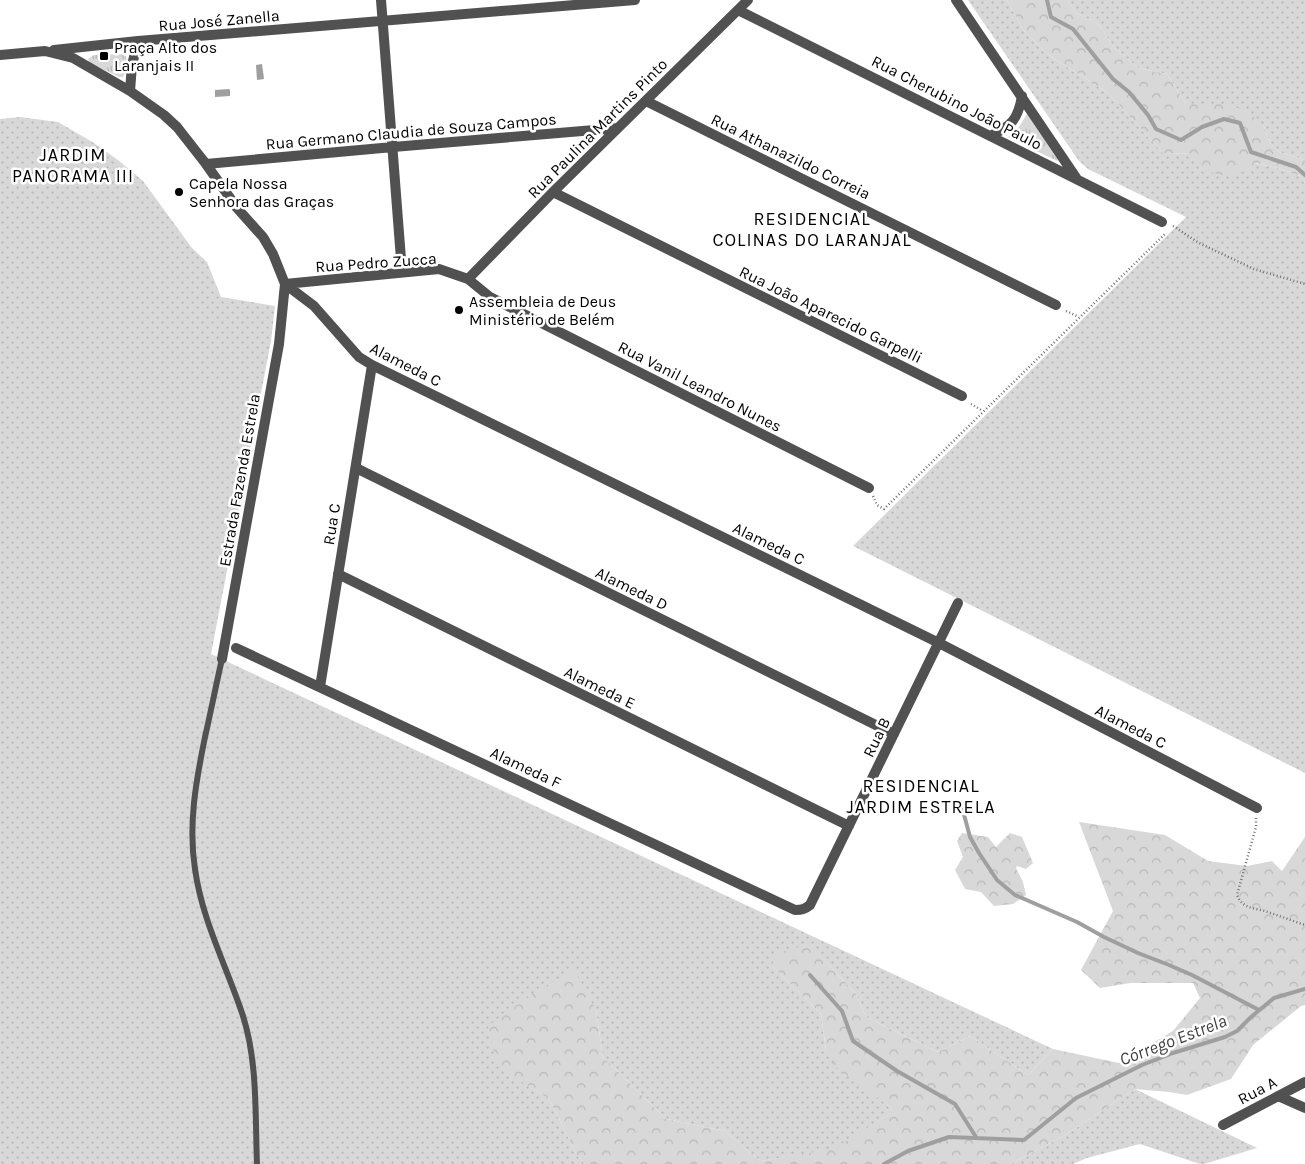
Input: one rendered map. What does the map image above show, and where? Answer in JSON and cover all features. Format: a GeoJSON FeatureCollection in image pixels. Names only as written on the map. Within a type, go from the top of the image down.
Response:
{"type":"FeatureCollection","features":[{"type":"Feature","properties":{"kind":"street"},"geometry":{"type":"LineString","coordinates":[[381,0],[402,272]]}},
{"type":"Feature","properties":{"kind":"street","name":"Rua José Zanella"},"geometry":{"type":"LineString","coordinates":[[45,52],[138,41],[636,0]]}},
{"type":"Feature","properties":{"kind":"street","name":"Rua Paulina Martins Pinto"},"geometry":{"type":"LineString","coordinates":[[468,279],[553,192],[748,0]]}},
{"type":"Feature","properties":{"kind":"street"},"geometry":{"type":"LineString","coordinates":[[956,0],[1078,179]]}},
{"type":"Feature","properties":{"kind":"street","name":"Rua Cherubino João Paulo"},"geometry":{"type":"LineString","coordinates":[[738,10],[1162,222]]}},
{"type":"Feature","properties":{"kind":"street"},"geometry":{"type":"LineString","coordinates":[[130,91],[132,65],[138,41]]}},
{"type":"Feature","properties":{"kind":"street"},"geometry":{"type":"LineString","coordinates":[[0,55],[45,52],[79,61],[130,91],[164,115],[206,164],[237,208],[267,242],[286,284]]}},
{"type":"Feature","properties":{"kind":"street"},"geometry":{"type":"LineString","coordinates":[[990,136],[1010,125],[1016,118],[1022,96]]}},
{"type":"Feature","properties":{"kind":"street","name":"Rua Athanazildo Correia"},"geometry":{"type":"LineString","coordinates":[[646,101],[1056,305]]}},
{"type":"Feature","properties":{"kind":"street","name":"Rua Germano Claudia de Souza Campos"},"geometry":{"type":"LineString","coordinates":[[206,164],[618,128]]}},
{"type":"Feature","properties":{"kind":"street","name":"Rua João Aparecido Garpelli"},"geometry":{"type":"LineString","coordinates":[[553,192],[962,396]]}},
{"type":"Feature","properties":{"kind":"street","name":"Rua Pedro Zucca"},"geometry":{"type":"LineString","coordinates":[[286,284],[439,269],[468,279]]}},
{"type":"Feature","properties":{"kind":"street","name":"Rua Vanil Leandro Nunes"},"geometry":{"type":"LineString","coordinates":[[468,279],[490,297],[869,488]]}},
{"type":"Feature","properties":{"kind":"street","name":"Estrada Fazenda Estrela"},"geometry":{"type":"LineString","coordinates":[[222,659],[279,344],[286,284]]}},
{"type":"Feature","properties":{"kind":"street","name":"Alameda C"},"geometry":{"type":"LineString","coordinates":[[286,284],[314,306],[359,357],[372,365],[939,643],[1257,808]]}},
{"type":"Feature","properties":{"kind":"street","name":"Rua C"},"geometry":{"type":"LineString","coordinates":[[320,687],[372,365]]}},
{"type":"Feature","properties":{"kind":"street","name":"Alameda D"},"geometry":{"type":"LineString","coordinates":[[356,468],[894,734]]}},
{"type":"Feature","properties":{"kind":"street","name":"Alameda E"},"geometry":{"type":"LineString","coordinates":[[338,574],[849,826]]}},
{"type":"Feature","properties":{"kind":"street","name":"Rua B"},"geometry":{"type":"LineString","coordinates":[[804,910],[810,905],[958,603]]}},
{"type":"Feature","properties":{"kind":"street","name":"Alameda F"},"geometry":{"type":"LineString","coordinates":[[236,648],[795,910],[804,910]]}},
{"type":"Feature","properties":{"kind":"street","name":"Rua A"},"geometry":{"type":"LineString","coordinates":[[1223,1125],[1305,1082]]}},
{"type":"Feature","properties":{"kind":"street"},"geometry":{"type":"LineString","coordinates":[[1278,1096],[1305,1108]]}},
{"type":"Feature","properties":{"kind":"lane"},"geometry":{"type":"LineString","coordinates":[[222,659],[196,783],[192,839],[194,869],[212,936],[242,1014],[248,1036],[254,1074],[258,1164]]}},
{"type":"Feature","properties":{"kind":"path"},"geometry":{"type":"LineString","coordinates":[[1162,222],[1254,269],[1305,284]]}},
{"type":"Feature","properties":{"kind":"path"},"geometry":{"type":"LineString","coordinates":[[869,488],[877,505],[884,509],[1166,233]]}},
{"type":"Feature","properties":{"kind":"path"},"geometry":{"type":"LineString","coordinates":[[1056,305],[1080,317]]}},
{"type":"Feature","properties":{"kind":"path"},"geometry":{"type":"LineString","coordinates":[[962,396],[984,411]]}},
{"type":"Feature","properties":{"kind":"path"},"geometry":{"type":"LineString","coordinates":[[1257,808],[1256,827],[1237,895],[1238,899],[1248,906],[1303,924]]}},
{"type":"Feature","properties":{"kind":"green space"},"geometry":{"type":"Polygon","coordinates":[[[968,0],[1007,0],[1024,31],[1047,54],[1108,93],[1163,153],[1194,154],[1245,172],[1255,163],[1278,168],[1300,176],[1305,183],[1305,773],[853,546],[1186,217],[1088,169],[1079,161],[968,0]]]}},
{"type":"Feature","properties":{"kind":"green space"},"geometry":{"type":"Polygon","coordinates":[[[1007,0],[1068,0],[1075,12],[1099,25],[1113,46],[1138,68],[1167,74],[1186,104],[1221,104],[1246,110],[1264,127],[1270,143],[1279,152],[1305,160],[1305,183],[1300,176],[1256,163],[1245,172],[1227,176],[1201,170],[1194,154],[1163,153],[1108,93],[1047,54],[1024,31],[1007,0]]]}},
{"type":"Feature","properties":{"kind":"green space"},"geometry":{"type":"Polygon","coordinates":[[[1068,0],[1305,0],[1305,160],[1279,152],[1270,143],[1264,127],[1221,104],[1186,104],[1167,74],[1138,68],[1113,46],[1099,25],[1075,12],[1068,0]]]}},
{"type":"Feature","properties":{"kind":"green space"},"geometry":{"type":"Polygon","coordinates":[[[122,54],[126,56],[127,61],[123,77],[119,77],[90,63],[88,59],[94,55],[122,54]]]}},
{"type":"Feature","properties":{"kind":"green space"},"geometry":{"type":"Polygon","coordinates":[[[1027,114],[1057,161],[1008,137],[1019,127],[1027,114]]]}},
{"type":"Feature","properties":{"kind":"green space"},"geometry":{"type":"Polygon","coordinates":[[[20,117],[58,122],[94,143],[143,181],[192,248],[207,262],[221,297],[275,306],[271,341],[211,654],[1053,1049],[1028,1075],[970,1036],[938,1052],[866,1017],[856,994],[826,962],[807,946],[772,966],[821,1014],[826,1051],[893,1112],[833,1150],[760,1161],[725,1131],[666,1119],[603,1057],[596,1010],[497,1065],[549,1099],[577,1155],[585,1164],[0,1164],[0,119],[20,117]]]}},
{"type":"Feature","properties":{"kind":"green space"},"geometry":{"type":"Polygon","coordinates":[[[1079,822],[1165,835],[1208,861],[1247,866],[1272,861],[1282,871],[1305,837],[1305,1005],[1301,1006],[1253,1045],[1231,1079],[1187,1095],[1135,1089],[1062,1137],[1010,1164],[585,1164],[577,1155],[549,1099],[497,1066],[488,1026],[538,990],[574,970],[596,1010],[603,1057],[666,1119],[725,1131],[760,1161],[833,1149],[893,1112],[887,1105],[835,1066],[826,1051],[821,1014],[771,965],[780,952],[807,945],[856,994],[866,1017],[938,1052],[970,1036],[1028,1075],[1053,1049],[1119,1063],[1173,1031],[1200,998],[1193,983],[1130,983],[1100,988],[1081,970],[1113,911],[1079,822]]]}},
{"type":"Feature","properties":{"kind":"green space"},"geometry":{"type":"Polygon","coordinates":[[[962,833],[988,837],[996,847],[1010,833],[1022,837],[1033,863],[1026,869],[1017,866],[1016,868],[1023,882],[1026,895],[1013,904],[994,906],[981,892],[965,889],[955,870],[963,857],[957,841],[962,833]]]}},
{"type":"Feature","properties":{"kind":"green space"},"geometry":{"type":"Polygon","coordinates":[[[1135,1089],[1257,1148],[1204,1164],[1140,1144],[1087,1158],[1073,1164],[1010,1164],[1062,1137],[1135,1089]]]}},
{"type":"Feature","properties":{"kind":"water"},"geometry":{"type":"Polygon","coordinates":[[[262,64],[264,79],[257,80],[256,65],[262,64]]]}},
{"type":"Feature","properties":{"kind":"water"},"geometry":{"type":"Polygon","coordinates":[[[229,89],[230,96],[215,97],[215,90],[229,89]]]}},
{"type":"Feature","properties":{"kind":"waterway"},"geometry":{"type":"LineString","coordinates":[[1047,0],[1051,17],[1073,29],[1113,79],[1129,92],[1148,115],[1156,129],[1181,140],[1202,127],[1224,119],[1240,123],[1251,152],[1296,167],[1305,175]]}},
{"type":"Feature","properties":{"kind":"waterway"},"geometry":{"type":"LineString","coordinates":[[962,807],[970,837],[979,853],[997,880],[1015,895],[1077,922],[1138,953],[1192,975],[1259,1010]]}},
{"type":"Feature","properties":{"kind":"waterway"},"geometry":{"type":"LineString","coordinates":[[810,975],[842,1011],[853,1041],[897,1071],[955,1104],[976,1137]]}},
{"type":"Feature","properties":{"kind":"waterway","name":"Córrego Estrela"},"geometry":{"type":"LineString","coordinates":[[884,1164],[908,1151],[949,1137],[1024,1140],[1076,1098],[1142,1065],[1225,1037],[1237,1031],[1274,998],[1305,989]]}},
{"type":"Feature","properties":{"kind":"place","name":"Praça Alto dos Laranjais II"},"geometry":{"type":"Point","coordinates":[104,56]}},
{"type":"Feature","properties":{"kind":"place","name":"Capela Nossa Senhora das Graças"},"geometry":{"type":"Point","coordinates":[179,192]}},
{"type":"Feature","properties":{"kind":"place","name":"Assembleia de Deus Ministério de Belém"},"geometry":{"type":"Point","coordinates":[459,310]}},
{"type":"Feature","properties":{"kind":"district","name":"JARDIM PANORAMA III"},"geometry":{"type":"Point","coordinates":[73,165]}},
{"type":"Feature","properties":{"kind":"district","name":"RESIDENCIAL COLINAS DO LARANJAL"},"geometry":{"type":"Point","coordinates":[812,229]}},
{"type":"Feature","properties":{"kind":"district","name":"RESIDENCIAL JARDIM ESTRELA"},"geometry":{"type":"Point","coordinates":[921,796]}}]}
